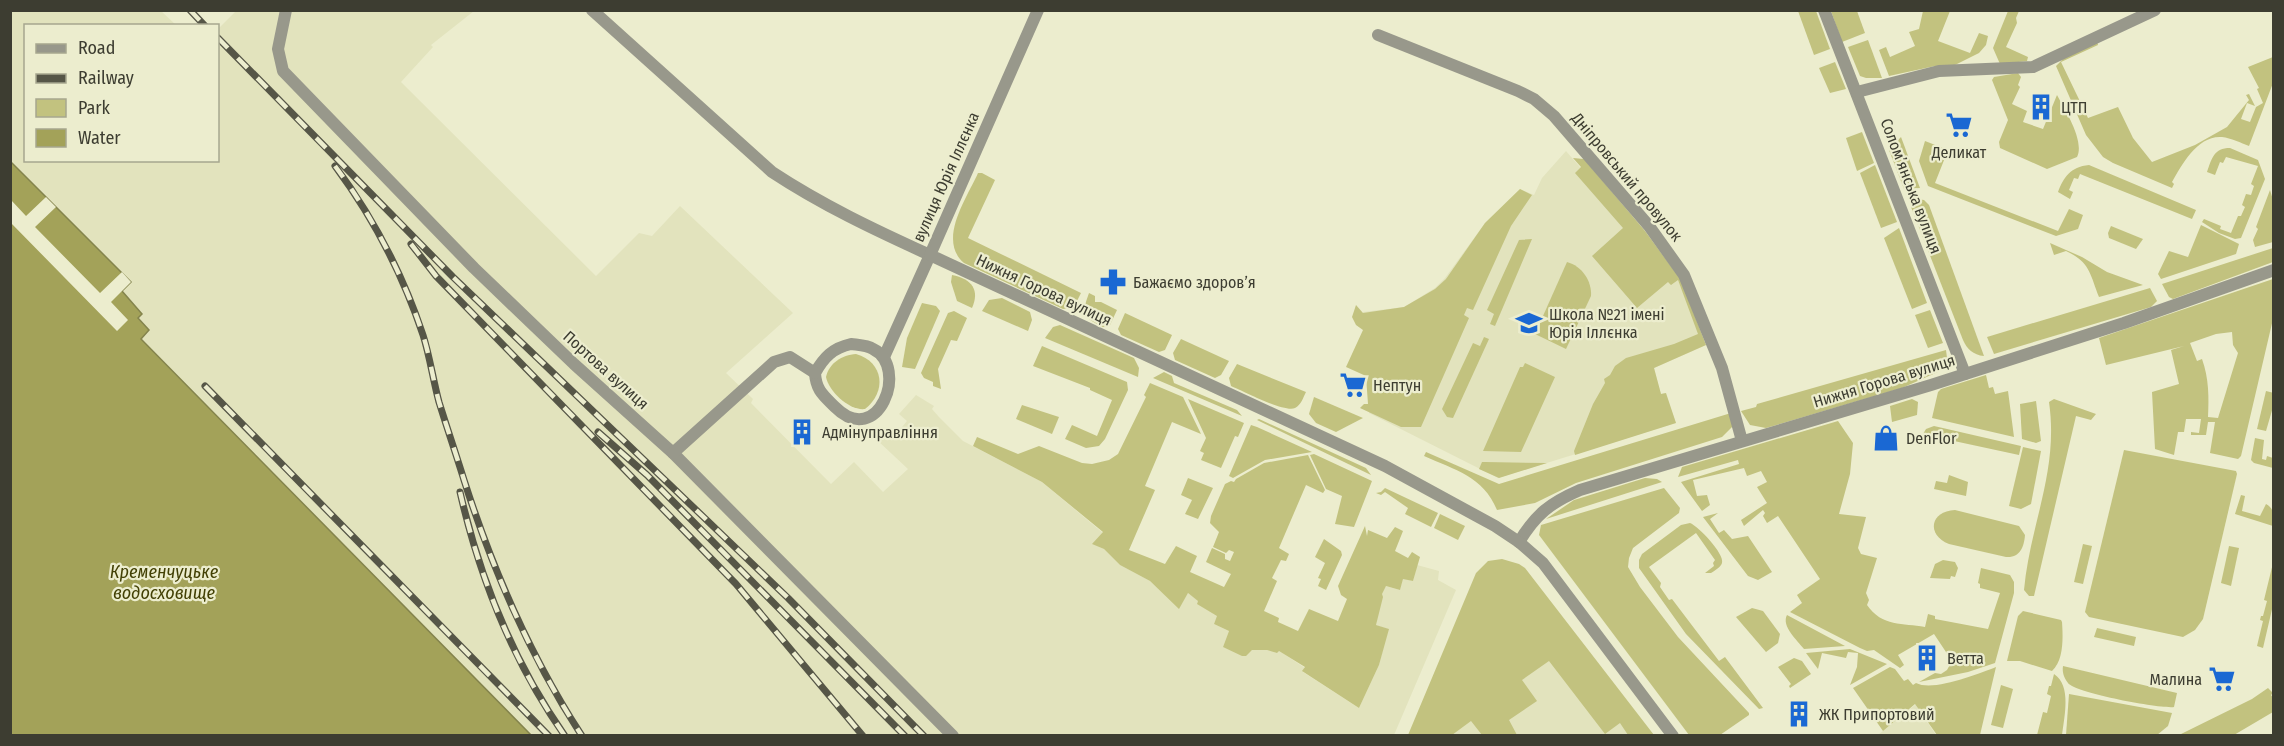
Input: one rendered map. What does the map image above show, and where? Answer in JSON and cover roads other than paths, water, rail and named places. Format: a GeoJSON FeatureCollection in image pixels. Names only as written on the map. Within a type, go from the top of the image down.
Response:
{"type":"FeatureCollection","features":[{"type":"Feature","properties":{"kind":"street","name":"Портова вулиця"},"geometry":{"type":"LineString","coordinates":[[286,10],[278,49],[283,71],[474,268],[574,364],[673,453],[953,735]]}},
{"type":"Feature","properties":{"kind":"street","name":"Нижня Горова вулиця"},"geometry":{"type":"LineString","coordinates":[[592,10],[772,172],[799,190],[866,226],[1385,466],[1478,515],[1519,542],[1543,563],[1673,735]]}},
{"type":"Feature","properties":{"kind":"street","name":"вулиця Юрія Іллєнка"},"geometry":{"type":"LineString","coordinates":[[884,357],[1038,10]]}},
{"type":"Feature","properties":{"kind":"street","name":"Соломʼянська вулиця"},"geometry":{"type":"LineString","coordinates":[[1824,10],[1965,374]]}},
{"type":"Feature","properties":{"kind":"street"},"geometry":{"type":"LineString","coordinates":[[1857,92],[1932,72],[2033,67],[2155,10]]}},
{"type":"Feature","properties":{"kind":"street","name":"Дніпровський провулок"},"geometry":{"type":"LineString","coordinates":[[1378,35],[1518,90],[1534,99],[1554,116],[1649,226],[1684,275],[1722,368],[1742,441]]}},
{"type":"Feature","properties":{"kind":"street","name":"Нижня Горова вулиця"},"geometry":{"type":"LineString","coordinates":[[1519,542],[1535,518],[1567,496],[1965,374],[2124,323],[2274,270]]}},
{"type":"Feature","properties":{"kind":"street"},"geometry":{"type":"LineString","coordinates":[[673,453],[774,362],[790,357],[814,373],[817,390],[849,419],[861,419],[873,414],[883,406],[889,381],[888,369],[884,357],[874,349],[850,344],[839,347],[829,353],[814,373]]}},
{"type":"Feature","properties":{"kind":"water","name":"Кременчуцьке водосховище"},"geometry":{"type":"Polygon","coordinates":[[[10,161],[131,282],[122,291],[142,314],[138,318],[149,330],[141,339],[531,735],[11,735],[10,161]]]}},
{"type":"Feature","properties":{"kind":"railway"},"geometry":{"type":"LineString","coordinates":[[190,10],[203,24]]}},
{"type":"Feature","properties":{"kind":"railway"},"geometry":{"type":"LineString","coordinates":[[219,39],[453,277],[788,598],[924,736]]}},
{"type":"Feature","properties":{"kind":"railway"},"geometry":{"type":"LineString","coordinates":[[335,166],[362,205],[386,247],[406,290],[423,335],[439,402],[475,514],[500,580],[529,644],[582,736]]}},
{"type":"Feature","properties":{"kind":"railway"},"geometry":{"type":"LineString","coordinates":[[411,244],[436,276],[736,584],[863,736]]}},
{"type":"Feature","properties":{"kind":"railway"},"geometry":{"type":"LineString","coordinates":[[205,386],[549,736]]}},
{"type":"Feature","properties":{"kind":"railway"},"geometry":{"type":"LineString","coordinates":[[598,432],[647,475],[905,736]]}},
{"type":"Feature","properties":{"kind":"railway"},"geometry":{"type":"LineString","coordinates":[[460,492],[488,588],[500,619],[529,679],[565,736]]}},
{"type":"Feature","properties":{"kind":"place","name":"ЦТП"},"geometry":{"type":"Point","coordinates":[2041,107]}},
{"type":"Feature","properties":{"kind":"place","name":"Деликат"},"geometry":{"type":"Point","coordinates":[1959,125]}},
{"type":"Feature","properties":{"kind":"place","name":"Бажаємо здоровʼя"},"geometry":{"type":"Point","coordinates":[1113,282]}},
{"type":"Feature","properties":{"kind":"place","name":"Школа №21 імені Юрія Іллєнка"},"geometry":{"type":"Point","coordinates":[1529,323]}},
{"type":"Feature","properties":{"kind":"place","name":"Нептун"},"geometry":{"type":"Point","coordinates":[1353,385]}},
{"type":"Feature","properties":{"kind":"place","name":"Адмінуправління"},"geometry":{"type":"Point","coordinates":[802,432]}},
{"type":"Feature","properties":{"kind":"place","name":"DenFlor"},"geometry":{"type":"Point","coordinates":[1886,438]}},
{"type":"Feature","properties":{"kind":"place","name":"Ветта"},"geometry":{"type":"Point","coordinates":[1927,658]}},
{"type":"Feature","properties":{"kind":"place","name":"Малина"},"geometry":{"type":"Point","coordinates":[2222,679]}},
{"type":"Feature","properties":{"kind":"place","name":"ЖК Припортовий"},"geometry":{"type":"Point","coordinates":[1799,714]}}]}
